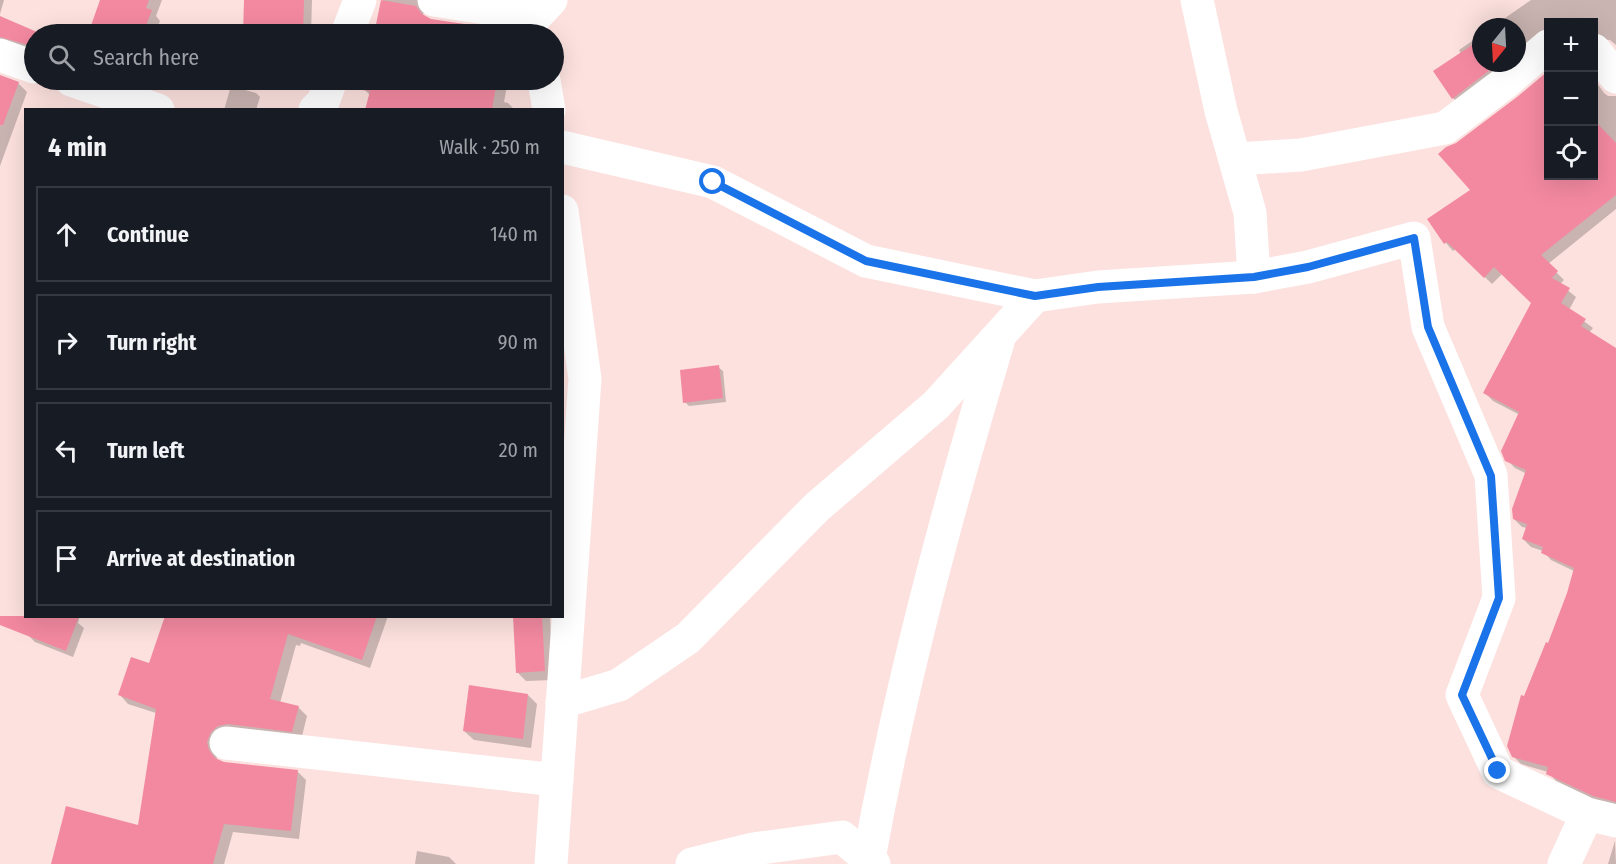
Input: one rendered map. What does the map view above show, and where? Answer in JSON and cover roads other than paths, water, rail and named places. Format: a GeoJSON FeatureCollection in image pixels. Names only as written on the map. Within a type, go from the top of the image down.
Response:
{"type":"FeatureCollection","features":[{"type":"Feature","properties":{"kind":"street"},"geometry":{"type":"LineString","coordinates":[[351,24],[360,0]]}},
{"type":"Feature","properties":{"kind":"street"},"geometry":{"type":"LineString","coordinates":[[434,0],[540,13]]}},
{"type":"Feature","properties":{"kind":"street"},"geometry":{"type":"LineString","coordinates":[[1197,0],[1221,111],[1250,213],[1254,277]]}},
{"type":"Feature","properties":{"kind":"street"},"geometry":{"type":"LineString","coordinates":[[1235,159],[1301,155],[1444,128],[1506,82],[1544,49]]}},
{"type":"Feature","properties":{"kind":"street"},"geometry":{"type":"LineString","coordinates":[[0,55],[24,63]]}},
{"type":"Feature","properties":{"kind":"street"},"geometry":{"type":"LineString","coordinates":[[1598,56],[1616,77]]}},
{"type":"Feature","properties":{"kind":"street"},"geometry":{"type":"LineString","coordinates":[[100,90],[152,108]]}},
{"type":"Feature","properties":{"kind":"street"},"geometry":{"type":"LineString","coordinates":[[317,108],[323,102],[327,90]]}},
{"type":"Feature","properties":{"kind":"street"},"geometry":{"type":"LineString","coordinates":[[546,90],[549,108]]}},
{"type":"Feature","properties":{"kind":"street"},"geometry":{"type":"LineString","coordinates":[[564,147],[713,182],[866,261],[1035,296],[1098,287],[1254,277],[1308,267],[1414,238],[1428,327],[1491,476],[1499,598],[1462,695],[1498,771],[1601,817],[1564,864]]}},
{"type":"Feature","properties":{"kind":"street"},"geometry":{"type":"LineString","coordinates":[[551,864],[585,379],[564,226]]}},
{"type":"Feature","properties":{"kind":"street"},"geometry":{"type":"LineString","coordinates":[[562,702],[619,685],[688,638],[817,507],[936,405],[1035,296]]}},
{"type":"Feature","properties":{"kind":"street"},"geometry":{"type":"LineString","coordinates":[[870,863],[906,677],[956,483],[1000,334]]}},
{"type":"Feature","properties":{"kind":"street"},"geometry":{"type":"LineString","coordinates":[[225,743],[557,780]]}},
{"type":"Feature","properties":{"kind":"street"},"geometry":{"type":"LineString","coordinates":[[692,864],[753,849],[842,837],[870,863]]}}]}
